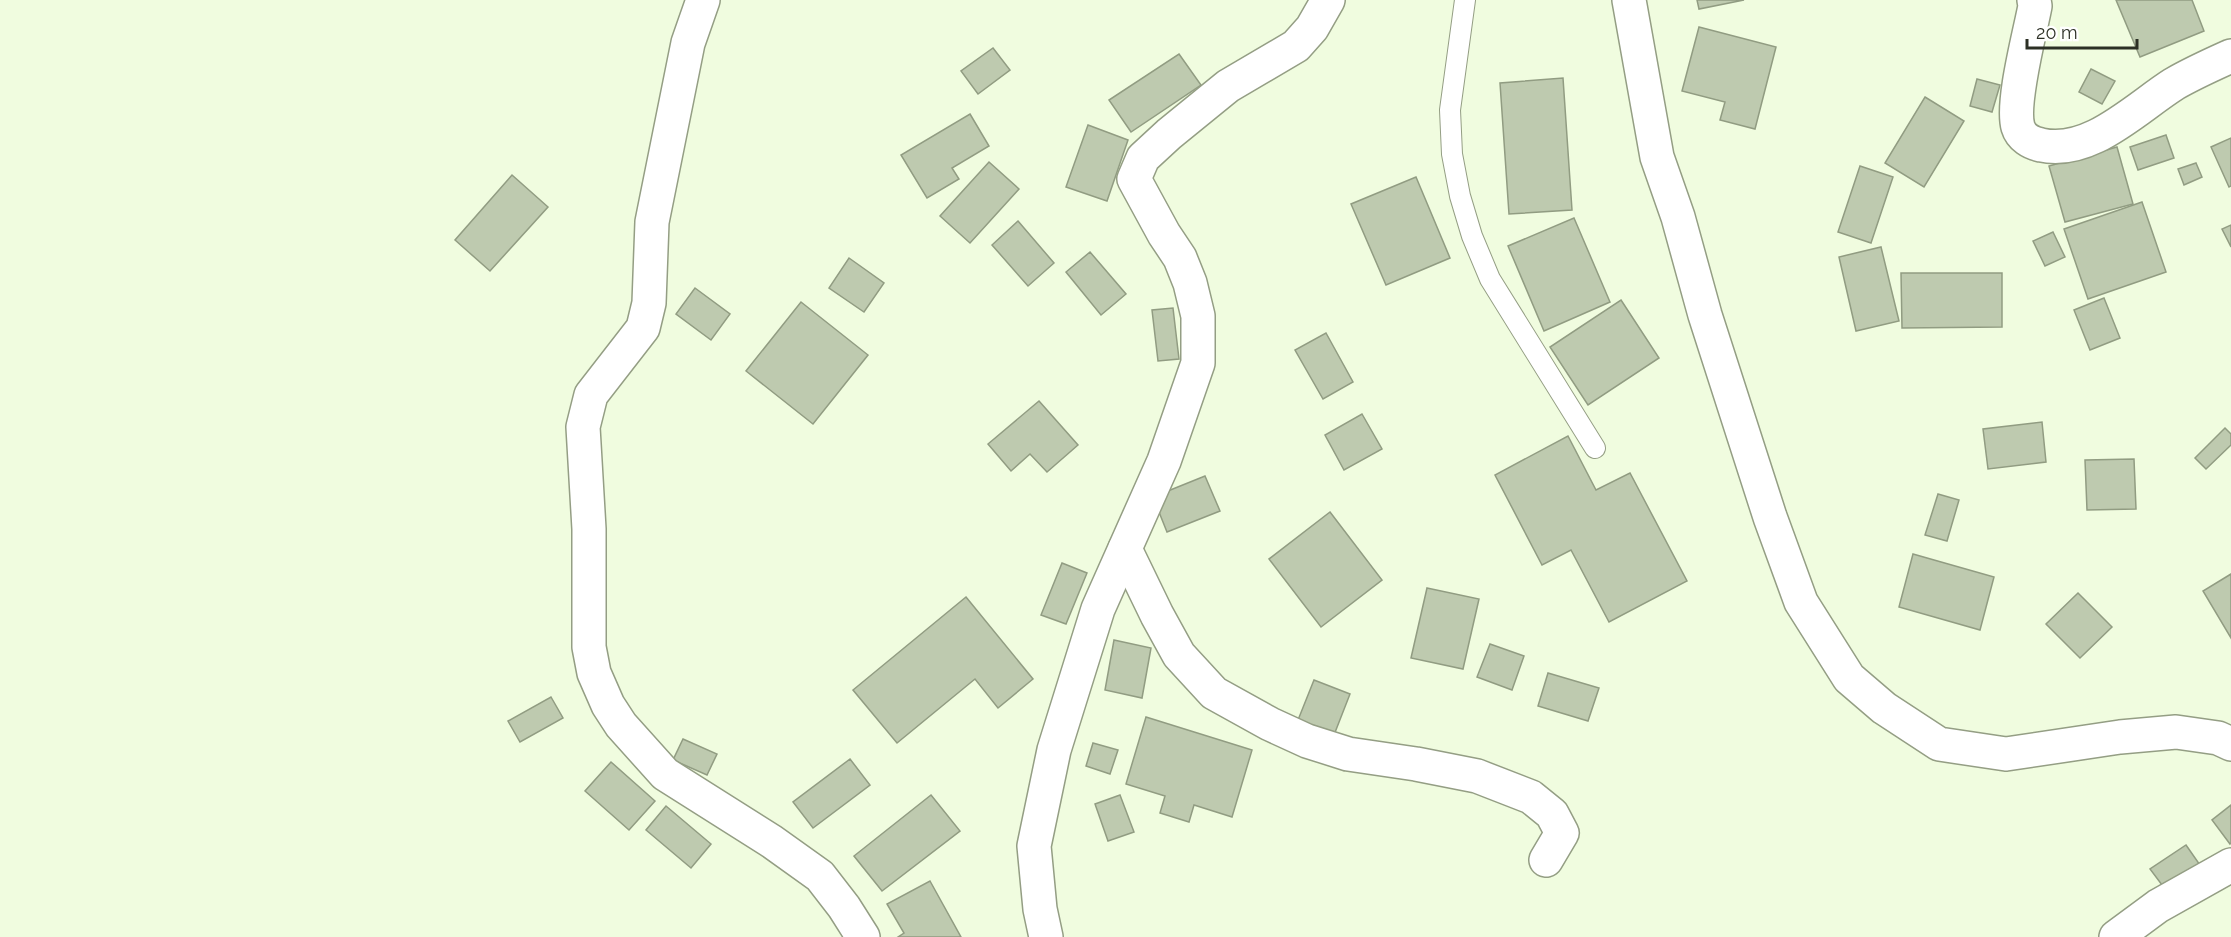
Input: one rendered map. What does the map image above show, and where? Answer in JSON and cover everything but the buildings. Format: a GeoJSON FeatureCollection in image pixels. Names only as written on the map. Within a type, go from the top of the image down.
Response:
{"type":"FeatureCollection","features":[{"type":"Feature","properties":{"kind":"street"},"geometry":{"type":"LineString","coordinates":[[703,0],[688,43],[652,222],[649,303],[643,328],[591,395],[583,427],[589,529],[589,647],[594,674],[608,705],[621,725],[666,774],[771,841],[820,876],[863,937]]}},
{"type":"Feature","properties":{"kind":"street"},"geometry":{"type":"LineString","coordinates":[[1046,937],[1040,909],[1034,846],[1054,750],[1098,609],[1164,462],[1198,363],[1198,316],[1190,283],[1180,258],[1134,179],[1143,158],[1169,134],[1228,86],[1296,46],[1312,28],[1328,0]]}},
{"type":"Feature","properties":{"kind":"street"},"geometry":{"type":"LineString","coordinates":[[1629,0],[1657,157],[1678,217],[1705,315],[1770,518],[1801,602],[1849,678],[1884,708],[1939,744],[2006,754],[2120,737],[2176,732],[2218,738],[2231,744]]}},
{"type":"Feature","properties":{"kind":"street"},"geometry":{"type":"LineString","coordinates":[[2034,0],[2015,108],[2018,128],[2030,142],[2050,147],[2093,138],[2129,117],[2199,69],[2231,56]]}},
{"type":"Feature","properties":{"kind":"street"},"geometry":{"type":"LineString","coordinates":[[1125,549],[1179,655],[1215,693],[1270,724],[1307,741],[1348,754],[1477,776],[1531,797],[1552,814],[1563,833],[1546,860]]}},
{"type":"Feature","properties":{"kind":"street"},"geometry":{"type":"LineString","coordinates":[[2116,937],[2158,906],[2231,865]]}},
{"type":"Feature","properties":{"kind":"lane"},"geometry":{"type":"LineString","coordinates":[[1465,0],[1450,110],[1452,154],[1469,226],[1490,279],[1594,448]]}}]}
